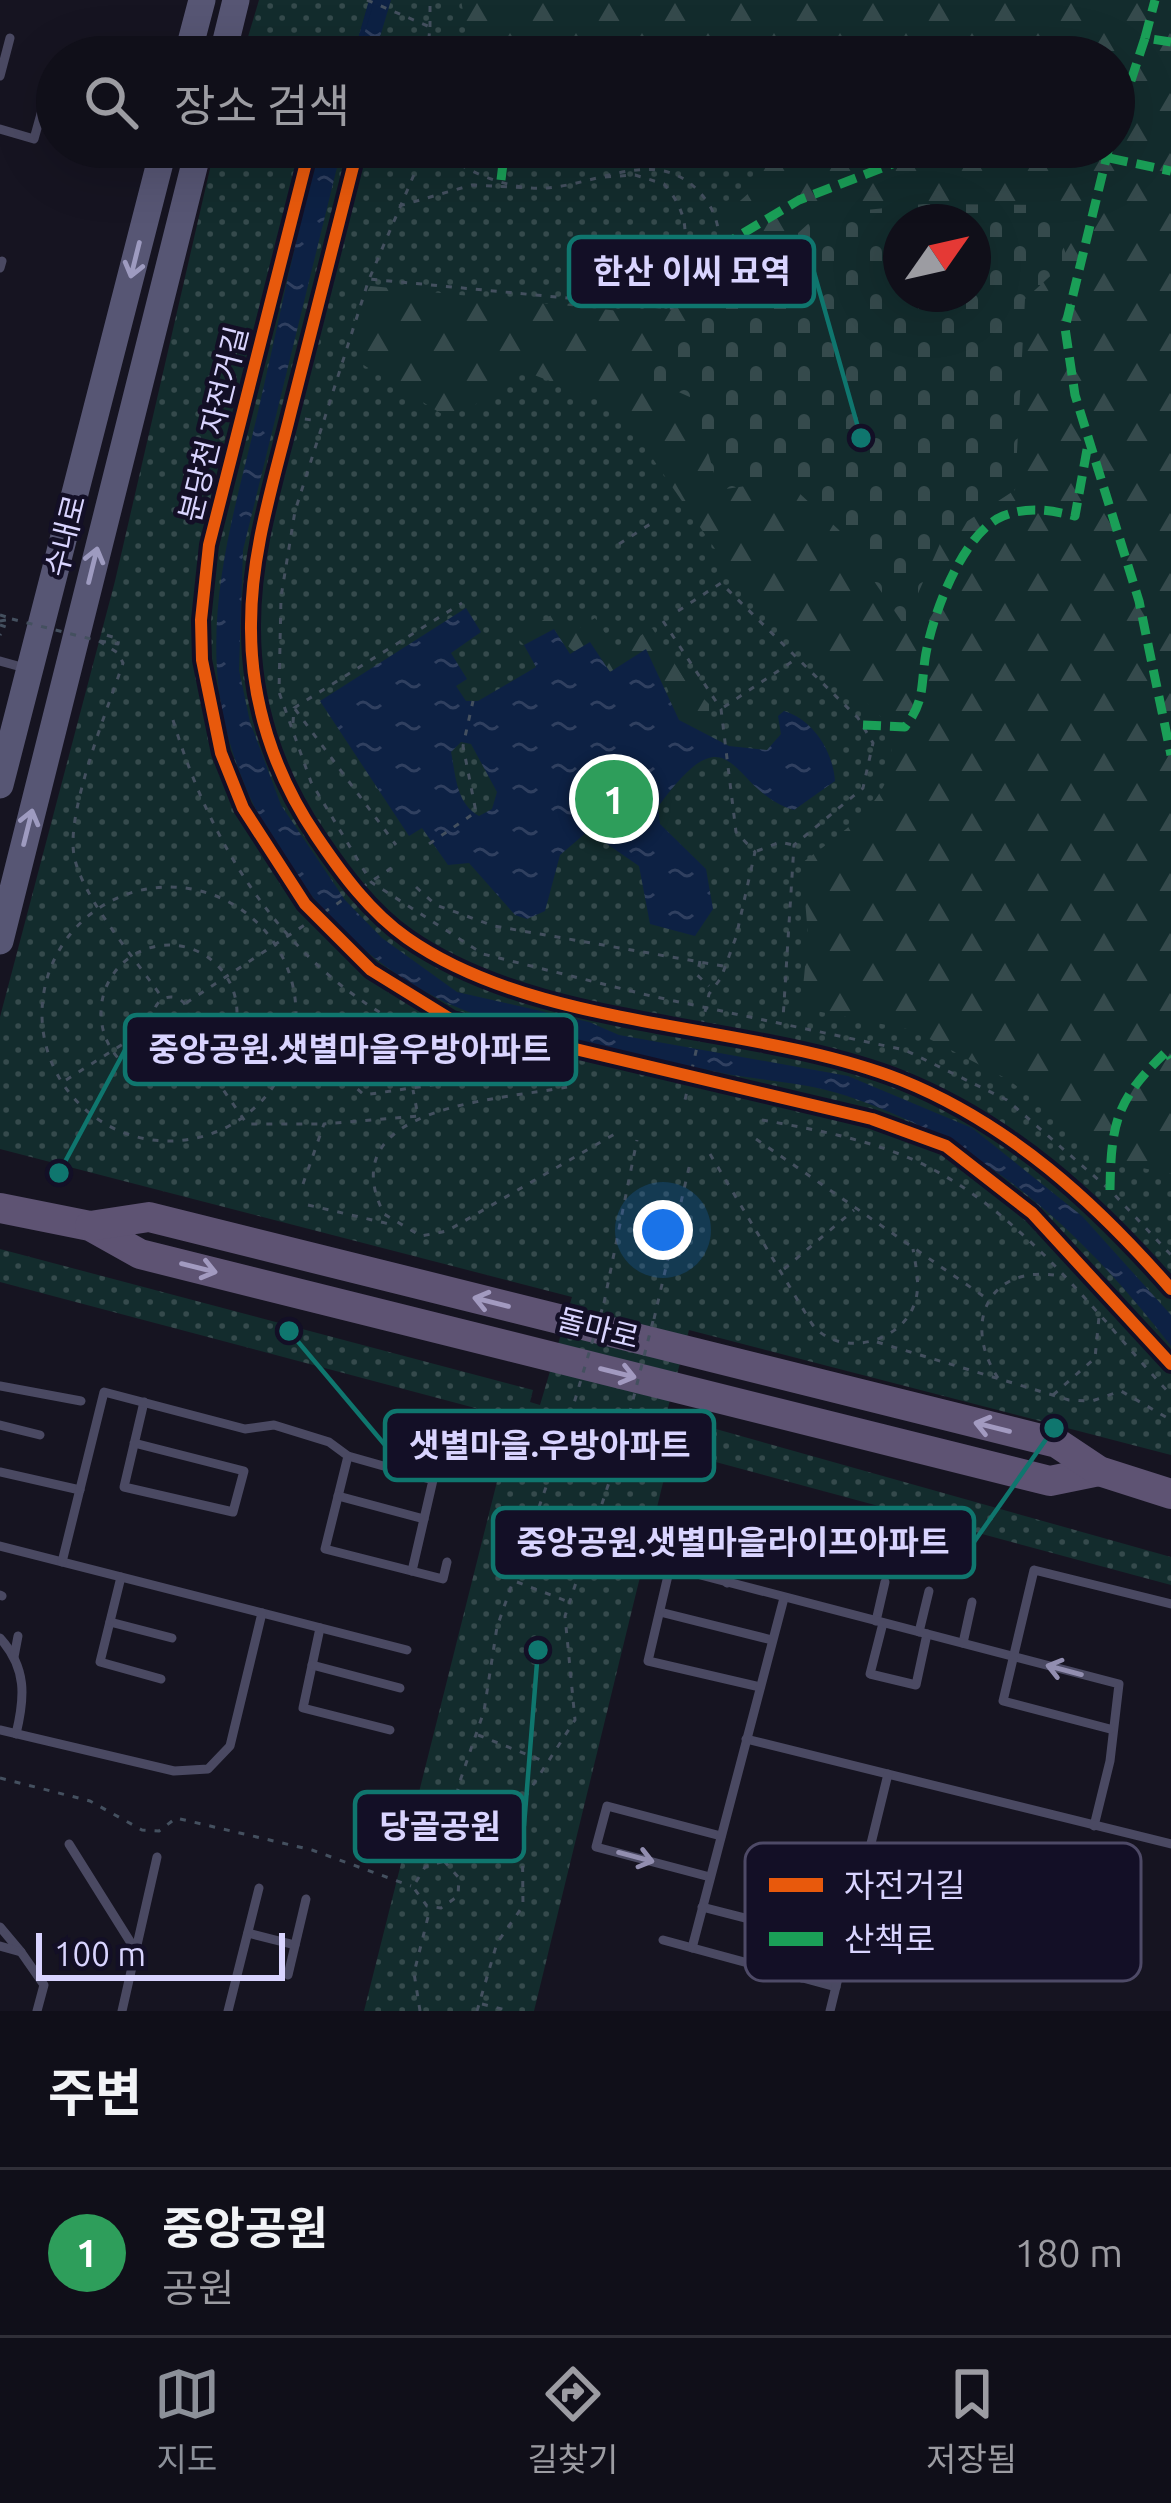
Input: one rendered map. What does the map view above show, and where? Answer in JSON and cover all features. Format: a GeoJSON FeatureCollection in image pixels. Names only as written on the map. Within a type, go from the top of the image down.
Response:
{"type":"FeatureCollection","features":[{"type":"Feature","properties":{"kind":"main road"},"geometry":{"type":"LineString","coordinates":[[193,36],[202,0]]}},
{"type":"Feature","properties":{"kind":"main road"},"geometry":{"type":"LineString","coordinates":[[227,36],[236,0]]}},
{"type":"Feature","properties":{"kind":"main road","name":"수내로"},"geometry":{"type":"LineString","coordinates":[[0,785],[159,168]]}},
{"type":"Feature","properties":{"kind":"main road","name":"수내로"},"geometry":{"type":"LineString","coordinates":[[0,941],[194,168]]}},
{"type":"Feature","properties":{"kind":"main road","name":"돌마로"},"geometry":{"type":"LineString","coordinates":[[0,1208],[91,1226],[140,1254],[1028,1475],[1050,1480],[1099,1471],[1171,1494]]}},
{"type":"Feature","properties":{"kind":"lane"},"geometry":{"type":"LineString","coordinates":[[0,76],[10,38]]}},
{"type":"Feature","properties":{"kind":"lane"},"geometry":{"type":"LineString","coordinates":[[0,129],[34,139],[36,132]]}},
{"type":"Feature","properties":{"kind":"lane"},"geometry":{"type":"LineString","coordinates":[[0,661],[30,669]]}},
{"type":"Feature","properties":{"kind":"lane"},"geometry":{"type":"LineString","coordinates":[[0,1386],[81,1400]]}},
{"type":"Feature","properties":{"kind":"lane"},"geometry":{"type":"LineString","coordinates":[[62,1562],[104,1392],[245,1430],[274,1425],[329,1442],[348,1456],[433,1480],[412,1571]]}},
{"type":"Feature","properties":{"kind":"lane"},"geometry":{"type":"LineString","coordinates":[[134,1443],[244,1471],[232,1512],[124,1487],[134,1443],[144,1402]]}},
{"type":"Feature","properties":{"kind":"lane"},"geometry":{"type":"LineString","coordinates":[[0,1425],[40,1435]]}},
{"type":"Feature","properties":{"kind":"lane"},"geometry":{"type":"LineString","coordinates":[[348,1456],[325,1549],[443,1580],[447,1562]]}},
{"type":"Feature","properties":{"kind":"lane"},"geometry":{"type":"LineString","coordinates":[[0,1472],[80,1490]]}},
{"type":"Feature","properties":{"kind":"lane"},"geometry":{"type":"LineString","coordinates":[[338,1496],[424,1519]]}},
{"type":"Feature","properties":{"kind":"lane"},"geometry":{"type":"LineString","coordinates":[[684,1571],[692,1541]]}},
{"type":"Feature","properties":{"kind":"lane"},"geometry":{"type":"LineString","coordinates":[[0,1546],[407,1650]]}},
{"type":"Feature","properties":{"kind":"lane"},"geometry":{"type":"LineString","coordinates":[[728,1582],[737,1550]]}},
{"type":"Feature","properties":{"kind":"lane"},"geometry":{"type":"LineString","coordinates":[[760,1687],[648,1661],[670,1567],[1119,1684],[1110,1729],[1110,1761],[1094,1826]]}},
{"type":"Feature","properties":{"kind":"lane"},"geometry":{"type":"LineString","coordinates":[[1110,1729],[1003,1701],[1034,1570],[1171,1604]]}},
{"type":"Feature","properties":{"kind":"lane"},"geometry":{"type":"LineString","coordinates":[[121,1577],[100,1662],[161,1679]]}},
{"type":"Feature","properties":{"kind":"lane"},"geometry":{"type":"LineString","coordinates":[[885,1582],[870,1674],[916,1685],[929,1591]]}},
{"type":"Feature","properties":{"kind":"lane"},"geometry":{"type":"LineString","coordinates":[[692,1948],[784,1598]]}},
{"type":"Feature","properties":{"kind":"lane"},"geometry":{"type":"LineString","coordinates":[[963,1643],[972,1602]]}},
{"type":"Feature","properties":{"kind":"lane"},"geometry":{"type":"LineString","coordinates":[[660,1612],[772,1640]]}},
{"type":"Feature","properties":{"kind":"lane"},"geometry":{"type":"LineString","coordinates":[[0,1730],[173,1771],[208,1769],[230,1746],[262,1613]]}},
{"type":"Feature","properties":{"kind":"lane"},"geometry":{"type":"LineString","coordinates":[[110,1622],[172,1638]]}},
{"type":"Feature","properties":{"kind":"lane"},"geometry":{"type":"LineString","coordinates":[[320,1628],[303,1708],[390,1730]]}},
{"type":"Feature","properties":{"kind":"lane"},"geometry":{"type":"LineString","coordinates":[[14,1657],[18,1636]]}},
{"type":"Feature","properties":{"kind":"lane"},"geometry":{"type":"LineString","coordinates":[[0,1638],[14,1657],[24,1690],[16,1734]]}},
{"type":"Feature","properties":{"kind":"lane"},"geometry":{"type":"LineString","coordinates":[[312,1665],[400,1688]]}},
{"type":"Feature","properties":{"kind":"lane"},"geometry":{"type":"LineString","coordinates":[[746,1739],[1171,1844]]}},
{"type":"Feature","properties":{"kind":"lane"},"geometry":{"type":"LineString","coordinates":[[871,1843],[888,1774]]}},
{"type":"Feature","properties":{"kind":"lane"},"geometry":{"type":"LineString","coordinates":[[710,1877],[596,1847],[607,1806],[721,1836]]}},
{"type":"Feature","properties":{"kind":"lane"},"geometry":{"type":"LineString","coordinates":[[70,1844],[136,1951]]}},
{"type":"Feature","properties":{"kind":"lane"},"geometry":{"type":"LineString","coordinates":[[122,2011],[157,1857]]}},
{"type":"Feature","properties":{"kind":"lane"},"geometry":{"type":"LineString","coordinates":[[228,2011],[259,1888]]}},
{"type":"Feature","properties":{"kind":"lane"},"geometry":{"type":"LineString","coordinates":[[288,1975],[306,1899]]}},
{"type":"Feature","properties":{"kind":"lane"},"geometry":{"type":"LineString","coordinates":[[702,1907],[745,1918]]}},
{"type":"Feature","properties":{"kind":"lane"},"geometry":{"type":"LineString","coordinates":[[0,1927],[44,1985],[37,2011]]}},
{"type":"Feature","properties":{"kind":"lane"},"geometry":{"type":"LineString","coordinates":[[248,1933],[295,1946]]}},
{"type":"Feature","properties":{"kind":"lane"},"geometry":{"type":"LineString","coordinates":[[663,1940],[745,1962]]}},
{"type":"Feature","properties":{"kind":"lane"},"geometry":{"type":"LineString","coordinates":[[0,1946],[22,1952]]}},
{"type":"Feature","properties":{"kind":"lane"},"geometry":{"type":"LineString","coordinates":[[812,1981],[836,1988]]}},
{"type":"Feature","properties":{"kind":"lane"},"geometry":{"type":"LineString","coordinates":[[830,2011],[838,1981]]}},
{"type":"Feature","properties":{"kind":"path"},"geometry":{"type":"LineString","coordinates":[[367,0],[430,27]]}},
{"type":"Feature","properties":{"kind":"path"},"geometry":{"type":"LineString","coordinates":[[392,19],[397,0]]}},
{"type":"Feature","properties":{"kind":"path"},"geometry":{"type":"LineString","coordinates":[[429,36],[430,0]]}},
{"type":"Feature","properties":{"kind":"path"},"geometry":{"type":"LineString","coordinates":[[416,168],[369,279],[321,422],[295,511],[281,597],[279,692],[311,782],[371,881],[483,954],[905,1050],[1007,1100],[1110,1190],[1171,1256]]}},
{"type":"Feature","properties":{"kind":"path"},"geometry":{"type":"LineString","coordinates":[[470,168],[486,178],[543,188]]}},
{"type":"Feature","properties":{"kind":"path"},"geometry":{"type":"LineString","coordinates":[[399,206],[472,185],[543,188],[640,168]]}},
{"type":"Feature","properties":{"kind":"path"},"geometry":{"type":"LineString","coordinates":[[369,279],[671,308],[702,292],[720,247],[714,212],[687,180],[648,168]]}},
{"type":"Feature","properties":{"kind":"path"},"geometry":{"type":"LineString","coordinates":[[612,174],[604,178],[634,175],[664,184],[685,221],[682,251],[674,262],[614,290],[623,307]]}},
{"type":"Feature","properties":{"kind":"path"},"geometry":{"type":"LineString","coordinates":[[284,440],[295,395]]}},
{"type":"Feature","properties":{"kind":"path"},"geometry":{"type":"LineString","coordinates":[[290,417],[321,422]]}},
{"type":"Feature","properties":{"kind":"path"},"geometry":{"type":"LineString","coordinates":[[619,544],[655,521]]}},
{"type":"Feature","properties":{"kind":"path"},"geometry":{"type":"LineString","coordinates":[[678,611],[722,583],[858,718],[875,755],[862,788],[794,845],[782,1021]]}},
{"type":"Feature","properties":{"kind":"path"},"geometry":{"type":"LineString","coordinates":[[294,708],[462,603]]}},
{"type":"Feature","properties":{"kind":"path"},"geometry":{"type":"LineString","coordinates":[[0,620],[103,639],[118,652],[122,663],[81,795],[73,852],[100,906],[163,999],[185,1004],[355,884],[371,881],[393,867]]}},
{"type":"Feature","properties":{"kind":"path"},"geometry":{"type":"LineString","coordinates":[[0,620],[6,627],[0,635]]}},
{"type":"Feature","properties":{"kind":"path"},"geometry":{"type":"LineString","coordinates":[[663,621],[721,709],[736,832],[755,852]]}},
{"type":"Feature","properties":{"kind":"path"},"geometry":{"type":"LineString","coordinates":[[721,709],[797,658]]}},
{"type":"Feature","properties":{"kind":"path"},"geometry":{"type":"LineString","coordinates":[[429,844],[476,812],[463,746],[472,701]]}},
{"type":"Feature","properties":{"kind":"path"},"geometry":{"type":"LineString","coordinates":[[292,729],[294,708]]}},
{"type":"Feature","properties":{"kind":"path"},"geometry":{"type":"LineString","coordinates":[[294,708],[396,845]]}},
{"type":"Feature","properties":{"kind":"path"},"geometry":{"type":"LineString","coordinates":[[172,720],[209,817],[286,936],[357,1001],[467,1052],[560,1072]]}},
{"type":"Feature","properties":{"kind":"path"},"geometry":{"type":"LineString","coordinates":[[755,852],[780,842],[794,845]]}},
{"type":"Feature","properties":{"kind":"path"},"geometry":{"type":"LineString","coordinates":[[685,1100],[693,1083],[711,986],[726,967],[755,852]]}},
{"type":"Feature","properties":{"kind":"path"},"geometry":{"type":"LineString","coordinates":[[355,884],[374,909]]}},
{"type":"Feature","properties":{"kind":"path"},"geometry":{"type":"LineString","coordinates":[[176,886],[232,904],[276,943],[293,983],[294,1036],[286,1067],[262,1102],[227,1128],[186,1141],[143,1139],[103,1123],[63,1082],[50,1058],[41,1015],[48,973],[68,935],[100,906],[136,890],[176,886]]}},
{"type":"Feature","properties":{"kind":"path"},"geometry":{"type":"LineString","coordinates":[[416,887],[436,905],[530,935],[573,936],[726,967]]}},
{"type":"Feature","properties":{"kind":"path"},"geometry":{"type":"LineString","coordinates":[[304,904],[332,934]]}},
{"type":"Feature","properties":{"kind":"path"},"geometry":{"type":"LineString","coordinates":[[428,920],[436,905]]}},
{"type":"Feature","properties":{"kind":"path"},"geometry":{"type":"LineString","coordinates":[[174,944],[212,960],[226,976],[235,995],[236,1024],[224,1054],[209,1068],[168,1081],[128,1067],[112,1051],[101,1009],[105,988],[133,955],[174,944]]}},
{"type":"Feature","properties":{"kind":"path"},"geometry":{"type":"LineString","coordinates":[[701,960],[697,975],[711,986]]}},
{"type":"Feature","properties":{"kind":"path"},"geometry":{"type":"LineString","coordinates":[[156,1023],[155,1007],[163,999]]}},
{"type":"Feature","properties":{"kind":"path"},"geometry":{"type":"LineString","coordinates":[[156,1023],[170,1032],[181,1028],[188,1019],[185,1004]]}},
{"type":"Feature","properties":{"kind":"path"},"geometry":{"type":"LineString","coordinates":[[63,1082],[156,1023]]}},
{"type":"Feature","properties":{"kind":"path"},"geometry":{"type":"LineString","coordinates":[[236,1024],[358,1052]]}},
{"type":"Feature","properties":{"kind":"path"},"geometry":{"type":"LineString","coordinates":[[181,1028],[247,1124],[418,1116],[567,1087]]}},
{"type":"Feature","properties":{"kind":"path"},"geometry":{"type":"LineString","coordinates":[[689,1029],[712,1034]]}},
{"type":"Feature","properties":{"kind":"path"},"geometry":{"type":"LineString","coordinates":[[372,1040],[456,1076],[460,1081],[356,1092],[351,1083],[358,1052],[372,1040]]}},
{"type":"Feature","properties":{"kind":"path"},"geometry":{"type":"LineString","coordinates":[[456,1076],[467,1052]]}},
{"type":"Feature","properties":{"kind":"path"},"geometry":{"type":"LineString","coordinates":[[674,1075],[693,1083]]}},
{"type":"Feature","properties":{"kind":"path"},"geometry":{"type":"LineString","coordinates":[[413,1088],[418,1116]]}},
{"type":"Feature","properties":{"kind":"path"},"geometry":{"type":"LineString","coordinates":[[418,1116],[385,1141],[374,1166],[376,1198],[383,1214],[421,1236],[447,1232],[618,1132]]}},
{"type":"Feature","properties":{"kind":"path"},"geometry":{"type":"LineString","coordinates":[[762,1120],[880,1148],[945,1176],[1001,1216],[1171,1395]]}},
{"type":"Feature","properties":{"kind":"path"},"geometry":{"type":"LineString","coordinates":[[303,1184],[324,1124]]}},
{"type":"Feature","properties":{"kind":"path"},"geometry":{"type":"LineString","coordinates":[[756,1139],[989,1300]]}},
{"type":"Feature","properties":{"kind":"path"},"geometry":{"type":"LineString","coordinates":[[444,1861],[497,1627],[566,1430],[603,1306],[637,1140]]}},
{"type":"Feature","properties":{"kind":"path"},"geometry":{"type":"LineString","coordinates":[[710,1154],[819,1332],[845,1342],[875,1341],[1051,1396],[1082,1402],[1121,1391],[1171,1420]]}},
{"type":"Feature","properties":{"kind":"path"},"geometry":{"type":"LineString","coordinates":[[477,2011],[497,1943],[523,1906],[522,1802],[574,1720],[565,1616],[622,1443],[691,1160]]}},
{"type":"Feature","properties":{"kind":"path"},"geometry":{"type":"LineString","coordinates":[[308,1204],[400,1226]]}},
{"type":"Feature","properties":{"kind":"path"},"geometry":{"type":"LineString","coordinates":[[781,1271],[856,1209]]}},
{"type":"Feature","properties":{"kind":"path"},"geometry":{"type":"LineString","coordinates":[[875,1341],[912,1312],[917,1278],[913,1249]]}},
{"type":"Feature","properties":{"kind":"path"},"geometry":{"type":"LineString","coordinates":[[1000,1381],[980,1335],[989,1300],[1018,1276],[1062,1276]]}},
{"type":"Feature","properties":{"kind":"path"},"geometry":{"type":"LineString","coordinates":[[1051,1396],[1095,1358],[1099,1317]]}},
{"type":"Feature","properties":{"kind":"path"},"geometry":{"type":"LineString","coordinates":[[516,1581],[568,1602]]}},
{"type":"Feature","properties":{"kind":"path"},"geometry":{"type":"LineString","coordinates":[[476,1735],[546,1762]]}},
{"type":"Feature","properties":{"kind":"path"},"geometry":{"type":"LineString","coordinates":[[0,1778],[90,1801],[142,1830],[159,1831],[176,1818],[312,1850],[413,1886],[430,1907],[441,1908],[458,1896],[459,1878],[444,1861]]}},
{"type":"Feature","properties":{"kind":"path"},"geometry":{"type":"LineString","coordinates":[[413,1886],[425,1867],[444,1861]]}},
{"type":"Feature","properties":{"kind":"path"},"geometry":{"type":"LineString","coordinates":[[421,2011],[414,1973],[430,1907]]}},
{"type":"Feature","properties":{"kind":"path"},"geometry":{"type":"LineString","coordinates":[[480,2003],[510,2011]]}},
{"type":"Feature","properties":{"kind":"green space"},"geometry":{"type":"Polygon","coordinates":[[[259,0],[1171,0],[1171,1455],[689,1330],[666,1415],[1171,1557],[1171,1585],[671,1450],[534,2011],[364,2011],[513,1418],[0,1282],[0,1249],[533,1390],[530,1402],[540,1405],[572,1297],[0,1149],[0,1017],[115,581],[210,168],[1135,168],[1135,36],[248,36],[259,0]]]}},
{"type":"Feature","properties":{"kind":"green space"},"geometry":{"type":"Polygon","coordinates":[[[461,0],[1171,0],[1171,1174],[1109,1161],[1009,1080],[912,1030],[801,1008],[808,936],[802,863],[857,820],[884,786],[891,745],[884,720],[731,572],[617,407],[516,368],[473,407],[445,416],[362,364],[350,335],[361,285],[650,314],[669,308],[698,292],[707,281],[719,254],[722,217],[760,183],[757,168],[1135,168],[1135,36],[465,36],[461,0]]]}},
{"type":"Feature","properties":{"kind":"green space"},"geometry":{"type":"Polygon","coordinates":[[[991,205],[1049,205],[1068,260],[1025,299],[1015,490],[943,537],[904,625],[839,530],[785,480],[719,490],[692,398],[647,378],[666,352],[818,215],[883,208],[883,312],[991,312],[991,205]]]}},
{"type":"Feature","properties":{"kind":"green space"},"geometry":{"type":"Polygon","coordinates":[[[556,612],[570,634],[595,618],[617,651],[652,628],[685,680],[709,704],[709,737],[679,720],[666,685],[589,662],[554,629],[524,645],[516,637],[556,612]]]}},
{"type":"Feature","properties":{"kind":"water"},"geometry":{"type":"Polygon","coordinates":[[[369,0],[391,0],[380,36],[359,36],[369,0]]]}},
{"type":"Feature","properties":{"kind":"water"},"geometry":{"type":"Polygon","coordinates":[[[316,168],[337,168],[243,550],[239,670],[250,722],[281,805],[345,900],[382,938],[457,992],[589,1022],[619,1035],[848,1076],[972,1128],[1082,1216],[1171,1315],[1171,1346],[1066,1229],[987,1165],[943,1138],[832,1091],[582,1044],[479,1016],[426,992],[385,966],[313,897],[282,856],[237,766],[224,718],[216,634],[230,530],[316,168]]]}},
{"type":"Feature","properties":{"kind":"water"},"geometry":{"type":"Polygon","coordinates":[[[466,608],[481,632],[451,653],[467,679],[456,686],[466,701],[478,701],[536,667],[524,645],[554,629],[570,654],[590,642],[610,672],[646,649],[679,720],[729,746],[767,750],[781,734],[778,716],[784,711],[795,715],[820,738],[835,781],[794,810],[773,800],[730,762],[717,757],[702,761],[683,776],[658,807],[660,824],[706,869],[713,909],[695,936],[650,924],[639,866],[588,831],[560,855],[545,911],[527,919],[515,915],[469,863],[448,865],[422,828],[409,836],[320,701],[466,608]],[[461,742],[451,752],[461,797],[479,816],[492,809],[497,792],[471,744],[461,742]]]}},
{"type":"Feature","properties":{"kind":"waterway"},"geometry":{"type":"LineString","coordinates":[[361,36],[372,0]]}},
{"type":"Feature","properties":{"kind":"marked path"},"geometry":{"type":"LineString","coordinates":[[1145,38],[1155,0]]}},
{"type":"Feature","properties":{"kind":"marked path"},"geometry":{"type":"LineString","coordinates":[[1135,68],[1145,38],[1171,42]]}},
{"type":"Feature","properties":{"kind":"marked path"},"geometry":{"type":"LineString","coordinates":[[1135,163],[1171,171]]}},
{"type":"Feature","properties":{"kind":"marked path"},"geometry":{"type":"LineString","coordinates":[[501,180],[502,168]]}},
{"type":"Feature","properties":{"kind":"marked path"},"geometry":{"type":"LineString","coordinates":[[720,247],[799,200],[882,168]]}},
{"type":"Feature","properties":{"kind":"marked path"},"geometry":{"type":"LineString","coordinates":[[1104,168],[1065,328],[1075,395],[1139,601],[1171,755]]}},
{"type":"Feature","properties":{"kind":"marked path"},"geometry":{"type":"LineString","coordinates":[[863,725],[905,727],[911,718],[921,695],[928,642],[942,600],[962,558],[988,525],[1021,511],[1075,516],[1088,444]]}},
{"type":"Feature","properties":{"kind":"marked path"},"geometry":{"type":"LineString","coordinates":[[1110,1190],[1112,1146],[1120,1113],[1150,1068],[1167,1051],[1171,1058]]}},
{"type":"Feature","properties":{"kind":"cycle path","name":"분당천 자전거길"},"geometry":{"type":"LineString","coordinates":[[305,168],[209,545],[201,620],[202,660],[221,753],[243,808],[305,904],[371,970],[452,1020],[872,1119],[946,1146],[1032,1213],[1171,1364]]}},
{"type":"Feature","properties":{"kind":"cycle path"},"geometry":{"type":"LineString","coordinates":[[353,168],[265,516],[252,597],[252,653],[260,709],[288,788],[327,851],[394,928],[461,969],[583,1009],[842,1061],[941,1098],[1048,1168],[1171,1289]]}},
{"type":"Feature","properties":{"kind":"place","name":"한산 이씨 묘역"},"geometry":{"type":"Point","coordinates":[861,438]}},
{"type":"Feature","properties":{"kind":"place","name":"중앙공원"},"geometry":{"type":"Point","coordinates":[614,799]}},
{"type":"Feature","properties":{"kind":"place","name":"중앙공원.샛별마을우방아파트"},"geometry":{"type":"Point","coordinates":[59,1173]}},
{"type":"Feature","properties":{"kind":"place","name":"샛별마을.우방아파트"},"geometry":{"type":"Point","coordinates":[289,1331]}},
{"type":"Feature","properties":{"kind":"place","name":"중앙공원.샛별마을라이프아파트"},"geometry":{"type":"Point","coordinates":[1054,1428]}},
{"type":"Feature","properties":{"kind":"place","name":"당골공원"},"geometry":{"type":"Point","coordinates":[538,1650]}}]}
